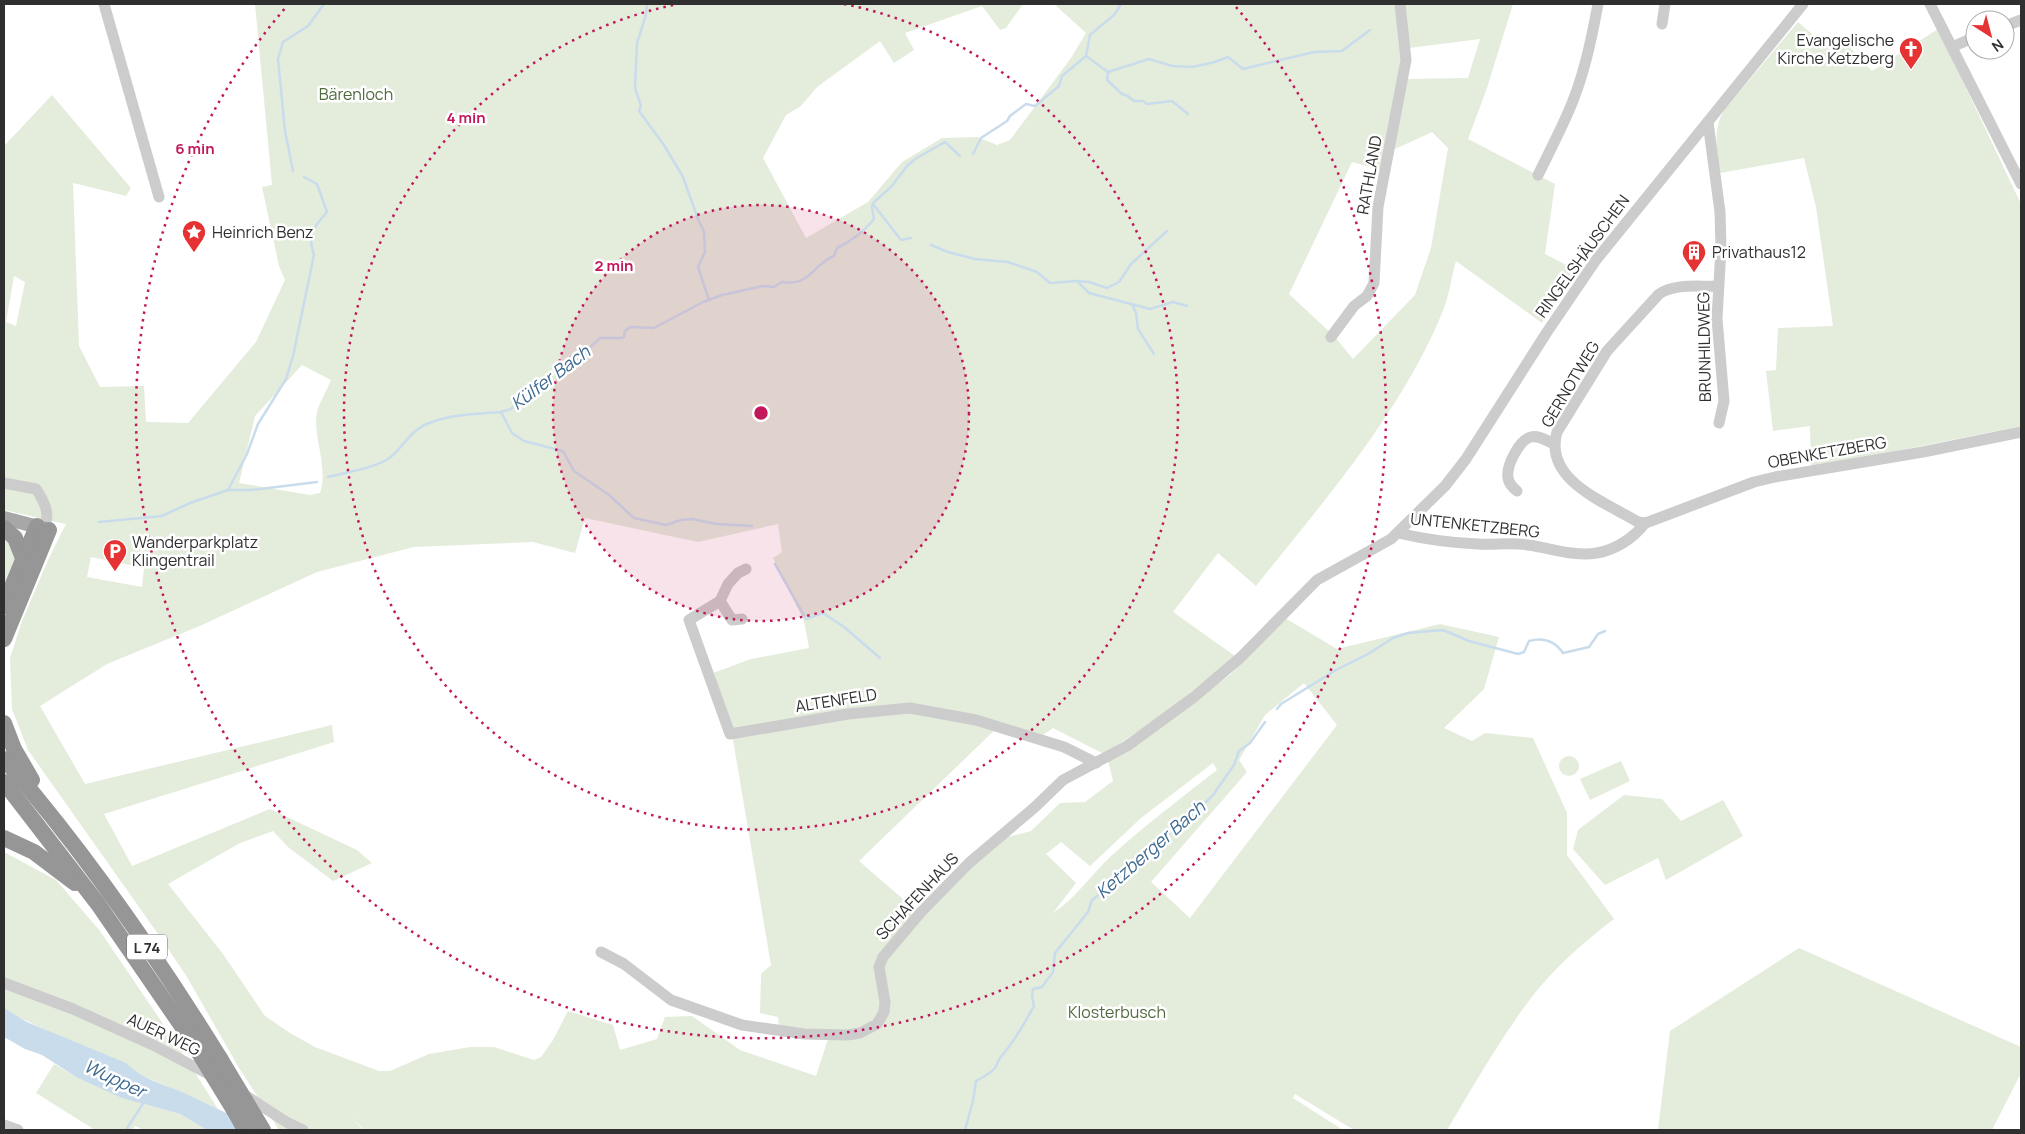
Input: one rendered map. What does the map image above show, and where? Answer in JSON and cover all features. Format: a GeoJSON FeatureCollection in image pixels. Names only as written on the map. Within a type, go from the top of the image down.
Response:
{"type":"FeatureCollection","features":[{"type":"Feature","properties":{"kind":"highway"},"geometry":{"type":"LineString","coordinates":[[4,528],[14,538],[23,558]]}},
{"type":"Feature","properties":{"kind":"highway"},"geometry":{"type":"LineString","coordinates":[[4,606],[23,558],[43,528]]}},
{"type":"Feature","properties":{"kind":"highway"},"geometry":{"type":"LineString","coordinates":[[4,639],[43,528]]}},
{"type":"Feature","properties":{"kind":"highway","name":"L 74"},"geometry":{"type":"LineString","coordinates":[[4,723],[14,750],[29,776],[50,804],[67,837]]}},
{"type":"Feature","properties":{"kind":"highway","name":"L 74"},"geometry":{"type":"LineString","coordinates":[[4,759],[67,837],[115,901],[169,979],[263,1130]]}},
{"type":"Feature","properties":{"kind":"highway","name":"L 74"},"geometry":{"type":"LineString","coordinates":[[4,782],[98,904],[190,1038],[245,1130]]}},
{"type":"Feature","properties":{"kind":"highway","name":"L 74"},"geometry":{"type":"LineString","coordinates":[[4,838],[34,852],[70,878],[98,904]]}},
{"type":"Feature","properties":{"kind":"main road"},"geometry":{"type":"LineString","coordinates":[[4,518],[43,528]]}},
{"type":"Feature","properties":{"kind":"street"},"geometry":{"type":"LineString","coordinates":[[104,4],[159,197]]}},
{"type":"Feature","properties":{"kind":"street","name":"RATHLAND"},"geometry":{"type":"LineString","coordinates":[[1331,337],[1354,306],[1367,296],[1374,283],[1378,207],[1406,60],[1400,4]]}},
{"type":"Feature","properties":{"kind":"street"},"geometry":{"type":"LineString","coordinates":[[1538,175],[1568,114],[1582,75],[1598,4]]}},
{"type":"Feature","properties":{"kind":"street"},"geometry":{"type":"LineString","coordinates":[[1662,24],[1665,4]]}},
{"type":"Feature","properties":{"kind":"street","name":"RINGELSHÄUSCHEN"},"geometry":{"type":"LineString","coordinates":[[1398,533],[1445,486],[1466,459],[1547,332],[1596,260],[1803,4]]}},
{"type":"Feature","properties":{"kind":"street"},"geometry":{"type":"LineString","coordinates":[[1930,4],[2021,184]]}},
{"type":"Feature","properties":{"kind":"street"},"geometry":{"type":"LineString","coordinates":[[1952,46],[1965,41]]}},
{"type":"Feature","properties":{"kind":"street","name":"BRUNHILDWEG"},"geometry":{"type":"LineString","coordinates":[[1708,122],[1720,212],[1721,248],[1717,319],[1724,401],[1719,423]]}},
{"type":"Feature","properties":{"kind":"street","name":"GERNOTWEG"},"geometry":{"type":"LineString","coordinates":[[1645,523],[1638,522],[1572,481],[1559,465],[1555,456],[1554,444],[1562,423],[1602,358],[1658,294],[1680,287],[1718,286]]}},
{"type":"Feature","properties":{"kind":"street","name":"OBENKETZBERG"},"geometry":{"type":"LineString","coordinates":[[1645,523],[1754,482],[1931,451],[2021,432]]}},
{"type":"Feature","properties":{"kind":"street"},"geometry":{"type":"LineString","coordinates":[[1517,491],[1510,485],[1508,470],[1510,461],[1522,444],[1531,437],[1538,437],[1554,444]]}},
{"type":"Feature","properties":{"kind":"street"},"geometry":{"type":"LineString","coordinates":[[4,483],[36,489],[42,498],[47,514],[43,528]]}},
{"type":"Feature","properties":{"kind":"street","name":"UNTENKETZBERG"},"geometry":{"type":"LineString","coordinates":[[1127,746],[1212,682],[1323,576],[1369,550],[1384,544],[1398,533],[1422,538],[1478,544],[1527,544],[1572,553],[1596,553],[1610,550],[1634,536],[1645,523]]}},
{"type":"Feature","properties":{"kind":"street","name":"ALTENFELD"},"geometry":{"type":"LineString","coordinates":[[746,569],[738,573],[728,584],[720,601],[690,620],[730,734],[848,714],[910,708],[976,720],[1064,747],[1096,763]]}},
{"type":"Feature","properties":{"kind":"street"},"geometry":{"type":"LineString","coordinates":[[720,601],[732,620],[742,619]]}},
{"type":"Feature","properties":{"kind":"street","name":"SCHAFENHAUS"},"geometry":{"type":"LineString","coordinates":[[602,952],[624,964],[671,1000],[742,1025],[804,1034],[847,1035],[868,1030],[877,1024],[884,1012],[885,1002],[879,967],[886,953],[922,912],[978,855],[1035,807],[1063,780],[1127,746]]}},
{"type":"Feature","properties":{"kind":"street","name":"AUER WEG"},"geometry":{"type":"LineString","coordinates":[[4,983],[73,1009],[176,1056],[266,1108],[288,1123],[303,1130]]}},
{"type":"Feature","properties":{"kind":"street"},"geometry":{"type":"LineString","coordinates":[[4,1125],[18,1130]]}},
{"type":"Feature","properties":{"kind":"green space"},"geometry":{"type":"Polygon","coordinates":[[[255,4],[1023,4],[1006,28],[1000,30],[982,6],[905,33],[914,50],[894,63],[880,41],[817,87],[801,106],[786,115],[763,158],[806,238],[868,202],[902,162],[942,138],[977,137],[997,145],[1010,140],[1071,58],[1086,33],[1054,4],[1513,4],[1487,88],[1468,139],[1555,184],[1545,254],[1578,271],[1542,323],[1456,261],[1442,313],[1425,350],[1405,386],[1359,456],[1256,586],[1218,553],[1173,612],[1235,656],[1171,707],[1104,754],[1053,728],[1043,735],[1002,723],[859,861],[917,911],[882,953],[877,966],[877,977],[883,1001],[882,1012],[873,1024],[866,1028],[859,1031],[841,1032],[779,1028],[778,1017],[760,1013],[761,974],[771,965],[731,728],[713,673],[751,659],[809,648],[804,621],[773,558],[782,552],[778,524],[698,542],[585,518],[575,553],[533,542],[414,547],[317,572],[202,625],[107,664],[40,706],[85,784],[332,725],[334,742],[104,814],[132,866],[270,809],[357,850],[372,863],[333,881],[288,847],[273,831],[240,843],[168,884],[223,954],[265,1016],[315,1047],[379,1071],[390,1071],[429,1054],[470,1047],[494,1047],[534,1060],[541,1057],[553,1040],[568,1011],[613,1025],[620,1050],[657,1039],[665,1017],[692,1016],[740,1050],[816,1076],[829,1036],[858,1039],[879,1025],[886,1013],[887,1001],[882,978],[882,967],[888,954],[936,902],[981,858],[1008,837],[1031,831],[1060,803],[1085,802],[1113,781],[1108,760],[1129,749],[1230,675],[1285,618],[1337,649],[1440,624],[1499,637],[1484,689],[1444,728],[1472,741],[1485,733],[1533,738],[1567,813],[1567,855],[1614,919],[1570,956],[1549,976],[1531,998],[1477,1079],[1447,1130],[1354,1130],[1295,1094],[1293,1098],[1343,1130],[364,1130],[350,1115],[363,1130],[279,1130],[239,1068],[187,977],[28,750],[12,709],[10,658],[22,621],[48,560],[66,524],[4,510],[4,146],[52,95],[131,188],[126,196],[73,183],[79,346],[100,387],[144,386],[146,422],[188,423],[256,342],[285,280],[279,266],[262,187],[272,185],[255,4]],[[1480,39],[1409,48],[1404,51],[1384,171],[1352,162],[1289,294],[1335,337],[1353,359],[1415,295],[1431,248],[1448,148],[1432,132],[1393,150],[1405,79],[1468,78],[1480,39]],[[14,276],[6,322],[16,326],[25,282],[14,276]],[[302,365],[255,416],[239,483],[310,495],[320,493],[323,472],[316,421],[318,408],[331,380],[302,365]],[[91,557],[87,577],[142,587],[144,568],[91,557]],[[1304,683],[1265,715],[1239,760],[1247,772],[1151,882],[1190,918],[1337,725],[1304,683]],[[1213,763],[1141,818],[1090,866],[1061,842],[1046,854],[1076,883],[1053,913],[1069,901],[1103,864],[1123,846],[1217,770],[1213,763]]]}},
{"type":"Feature","properties":{"kind":"green space"},"geometry":{"type":"Polygon","coordinates":[[[1798,22],[1833,52],[1845,42],[1872,71],[1938,29],[2021,204],[2021,426],[1857,459],[1811,466],[1810,426],[1773,431],[1766,371],[1776,370],[1778,328],[1833,326],[1816,207],[1804,158],[1720,173],[1716,140],[1718,124],[1725,109],[1798,22]]]}},
{"type":"Feature","properties":{"kind":"green space"},"geometry":{"type":"Polygon","coordinates":[[[4,535],[16,558],[4,591],[4,535]]]}},
{"type":"Feature","properties":{"kind":"green space"},"geometry":{"type":"Polygon","coordinates":[[[1565,756],[1573,756],[1579,762],[1579,770],[1573,776],[1565,776],[1559,770],[1559,762],[1565,756]]]}},
{"type":"Feature","properties":{"kind":"green space"},"geometry":{"type":"Polygon","coordinates":[[[1621,761],[1630,781],[1590,800],[1580,779],[1621,761]]]}},
{"type":"Feature","properties":{"kind":"green space"},"geometry":{"type":"Polygon","coordinates":[[[1624,795],[1662,799],[1681,821],[1723,800],[1743,836],[1666,880],[1658,858],[1605,885],[1573,849],[1578,830],[1624,795]]]}},
{"type":"Feature","properties":{"kind":"green space"},"geometry":{"type":"Polygon","coordinates":[[[4,852],[56,880],[100,931],[218,1109],[136,1073],[4,1010],[4,852]]]}},
{"type":"Feature","properties":{"kind":"green space"},"geometry":{"type":"Polygon","coordinates":[[[1799,948],[2021,1047],[2021,1073],[1992,1130],[1658,1130],[1670,1031],[1799,948]]]}},
{"type":"Feature","properties":{"kind":"green space"},"geometry":{"type":"Polygon","coordinates":[[[54,1064],[76,1077],[143,1104],[180,1114],[207,1130],[144,1130],[135,1126],[132,1130],[95,1130],[36,1093],[54,1064]]]}},
{"type":"Feature","properties":{"kind":"water","name":"Wupper"},"geometry":{"type":"Polygon","coordinates":[[[4,1008],[27,1022],[126,1063],[146,1078],[184,1093],[262,1130],[207,1130],[180,1114],[122,1098],[76,1077],[42,1055],[25,1049],[4,1037],[4,1008]]]}},
{"type":"Feature","properties":{"kind":"waterway"},"geometry":{"type":"LineString","coordinates":[[293,171],[285,131],[278,59],[283,42],[308,26],[324,4]]}},
{"type":"Feature","properties":{"kind":"waterway"},"geometry":{"type":"LineString","coordinates":[[647,4],[646,15],[637,43],[635,88],[641,106],[639,111],[664,145],[683,177],[704,232],[705,252],[698,267],[709,300]]}},
{"type":"Feature","properties":{"kind":"waterway","name":"Külfer Bach"},"geometry":{"type":"LineString","coordinates":[[973,154],[981,138],[1007,121],[1010,116],[1026,104],[1035,106],[1059,86],[1062,76],[1086,56],[1090,35],[1115,14],[1121,4]]}},
{"type":"Feature","properties":{"kind":"waterway"},"geometry":{"type":"LineString","coordinates":[[1086,56],[1108,72],[1149,59],[1172,66],[1192,67],[1228,57],[1243,69],[1314,52],[1342,51],[1370,30]]}},
{"type":"Feature","properties":{"kind":"waterway"},"geometry":{"type":"LineString","coordinates":[[1108,72],[1107,80],[1122,94],[1134,101],[1143,101],[1147,104],[1172,101],[1188,114]]}},
{"type":"Feature","properties":{"kind":"waterway","name":"Külfer Bach"},"geometry":{"type":"LineString","coordinates":[[501,412],[511,409],[573,355],[585,352],[600,338],[622,338],[625,331],[630,327],[654,328],[703,302],[722,295],[763,286],[774,287],[782,282],[791,283],[805,278],[834,256],[837,248],[862,232],[874,219],[873,203],[891,187],[907,166],[915,159],[945,142],[960,156]]}},
{"type":"Feature","properties":{"kind":"waterway"},"geometry":{"type":"LineString","coordinates":[[99,522],[162,516],[190,503],[228,490],[247,454],[258,424],[286,379],[293,356],[314,255],[311,236],[315,227],[327,212],[317,184],[304,177]]}},
{"type":"Feature","properties":{"kind":"waterway"},"geometry":{"type":"LineString","coordinates":[[873,204],[901,240],[911,238]]}},
{"type":"Feature","properties":{"kind":"waterway"},"geometry":{"type":"LineString","coordinates":[[1078,281],[1089,282],[1107,288],[1119,282],[1131,264],[1167,231]]}},
{"type":"Feature","properties":{"kind":"waterway"},"geometry":{"type":"LineString","coordinates":[[931,245],[948,252],[975,259],[1008,262],[1037,272],[1050,283],[1077,281],[1089,293],[1150,309],[1173,302],[1187,306]]}},
{"type":"Feature","properties":{"kind":"waterway"},"geometry":{"type":"LineString","coordinates":[[1132,304],[1136,313],[1138,329],[1154,354]]}},
{"type":"Feature","properties":{"kind":"waterway"},"geometry":{"type":"LineString","coordinates":[[328,477],[367,468],[388,459],[417,429],[424,425],[440,419],[457,416],[501,412],[512,433],[524,441],[563,451],[574,471],[609,495],[634,518],[666,525],[692,519],[717,524],[752,526]]}},
{"type":"Feature","properties":{"kind":"waterway"},"geometry":{"type":"LineString","coordinates":[[228,490],[251,490],[317,482]]}},
{"type":"Feature","properties":{"kind":"waterway"},"geometry":{"type":"LineString","coordinates":[[775,564],[806,619],[823,613],[844,627],[880,658]]}},
{"type":"Feature","properties":{"kind":"waterway","name":"Ketzberger Bach"},"geometry":{"type":"LineString","coordinates":[[1277,709],[1281,704],[1336,670],[1368,654],[1393,638],[1408,633],[1443,630],[1469,641],[1518,654],[1524,652],[1529,641],[1534,640],[1549,641],[1563,653],[1589,647],[1598,634],[1605,631]]}},
{"type":"Feature","properties":{"kind":"waterway","name":"Ketzberger Bach"},"geometry":{"type":"LineString","coordinates":[[965,1130],[976,1081],[989,1074],[995,1068],[1000,1058],[1019,1033],[1034,1006],[1033,989],[1042,987],[1053,972],[1055,953],[1088,912],[1092,900],[1132,870],[1157,839],[1173,831],[1213,795],[1234,765],[1239,751],[1250,743],[1265,722]]}},
{"type":"Feature","properties":{"kind":"waterway","name":"Wupper"},"geometry":{"type":"LineString","coordinates":[[126,1130],[144,1102]]}},
{"type":"Feature","properties":{"kind":"place","name":"Evangelische Kirche Ketzberg"},"geometry":{"type":"Point","coordinates":[1911,70]}},
{"type":"Feature","properties":{"kind":"place","name":"Heinrich Benz"},"geometry":{"type":"Point","coordinates":[194,253]}},
{"type":"Feature","properties":{"kind":"place","name":"Privathaus12"},"geometry":{"type":"Point","coordinates":[1694,273]}},
{"type":"Feature","properties":{"kind":"place","name":"Wanderparkplatz Klingentrail"},"geometry":{"type":"Point","coordinates":[115,572]}},
{"type":"Feature","properties":{"kind":"park label","name":"Bärenloch"},"geometry":{"type":"Point","coordinates":[356,94]}},
{"type":"Feature","properties":{"kind":"park label","name":"Klosterbusch"},"geometry":{"type":"Point","coordinates":[1117,1012]}}]}
